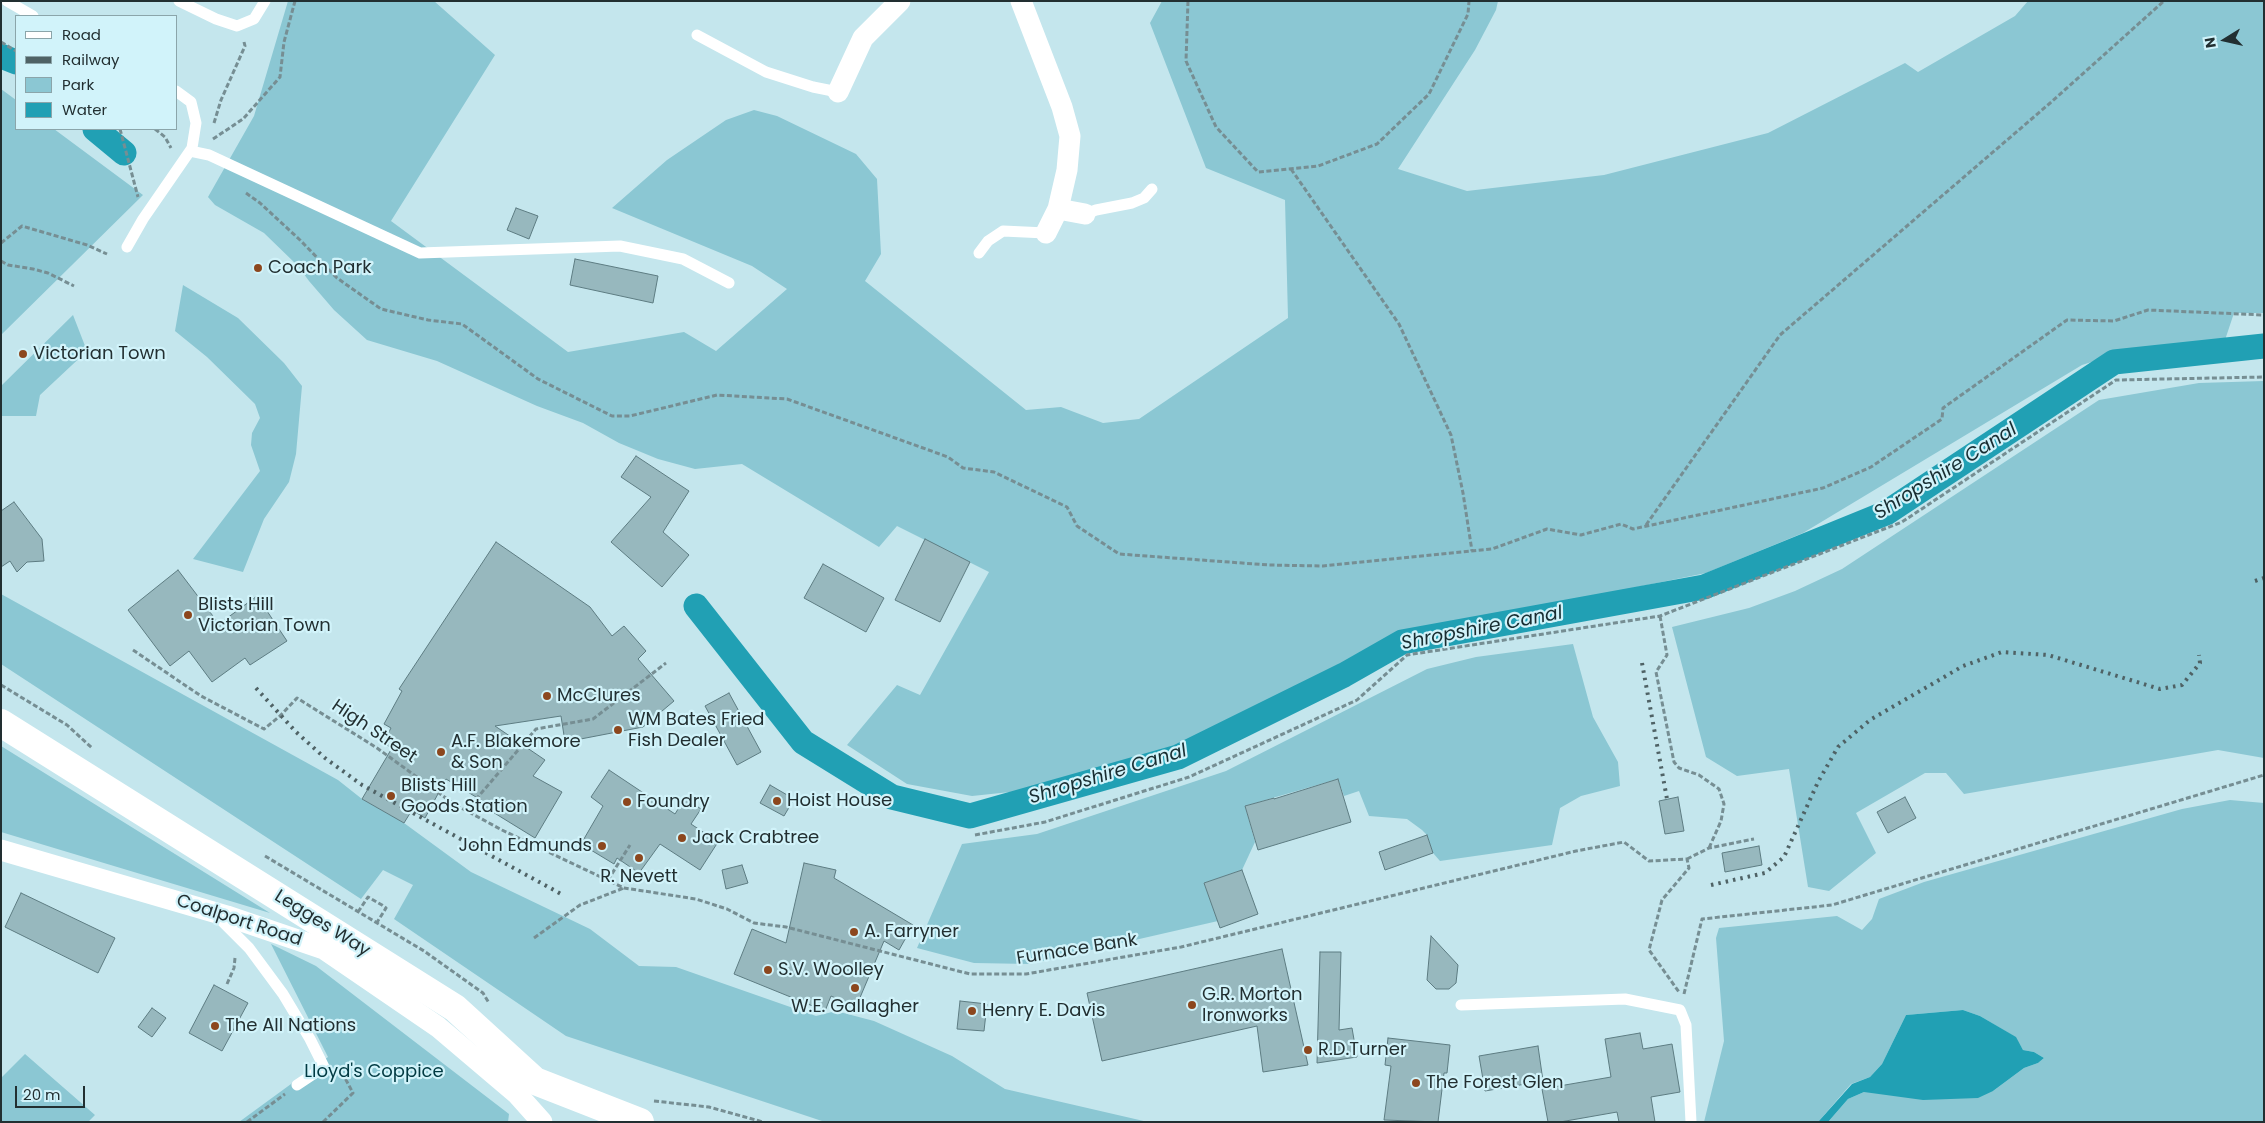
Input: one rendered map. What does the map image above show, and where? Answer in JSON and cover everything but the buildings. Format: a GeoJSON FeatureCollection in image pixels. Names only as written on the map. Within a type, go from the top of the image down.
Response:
{"type":"FeatureCollection","features":[{"type":"Feature","properties":{"kind":"street"},"geometry":{"type":"LineString","coordinates":[[838,92],[863,38],[900,1]]}},
{"type":"Feature","properties":{"kind":"street"},"geometry":{"type":"LineString","coordinates":[[1021,1],[1062,107],[1070,136],[1067,170],[1058,209],[1046,233]]}},
{"type":"Feature","properties":{"kind":"street"},"geometry":{"type":"LineString","coordinates":[[1058,209],[1084,214]]}},
{"type":"Feature","properties":{"kind":"street","name":"Legges Way"},"geometry":{"type":"LineString","coordinates":[[1,723],[455,1008],[535,1081],[643,1111]]}},
{"type":"Feature","properties":{"kind":"street","name":"Coalport Road"},"geometry":{"type":"LineString","coordinates":[[1,850],[212,912],[324,949],[438,1026],[516,1094],[542,1122]]}},
{"type":"Feature","properties":{"kind":"lane"},"geometry":{"type":"LineString","coordinates":[[6,1],[31,15]]}},
{"type":"Feature","properties":{"kind":"lane"},"geometry":{"type":"LineString","coordinates":[[179,1],[216,19],[237,26],[254,19],[265,1]]}},
{"type":"Feature","properties":{"kind":"lane"},"geometry":{"type":"LineString","coordinates":[[698,35],[766,72],[813,87],[838,92]]}},
{"type":"Feature","properties":{"kind":"lane"},"geometry":{"type":"LineString","coordinates":[[127,247],[143,219],[190,151],[196,124],[191,102],[178,92]]}},
{"type":"Feature","properties":{"kind":"lane"},"geometry":{"type":"LineString","coordinates":[[190,151],[209,155],[420,253],[620,246],[683,260],[729,283]]}},
{"type":"Feature","properties":{"kind":"lane"},"geometry":{"type":"LineString","coordinates":[[1084,214],[1132,203],[1144,198],[1152,189]]}},
{"type":"Feature","properties":{"kind":"lane"},"geometry":{"type":"LineString","coordinates":[[979,253],[988,242],[1003,232],[1046,233]]}},
{"type":"Feature","properties":{"kind":"lane"},"geometry":{"type":"LineString","coordinates":[[212,912],[249,948],[283,994],[310,1039],[324,1067],[297,1085]]}},
{"type":"Feature","properties":{"kind":"lane"},"geometry":{"type":"LineString","coordinates":[[1461,1005],[1625,999],[1680,1010],[1686,1024],[1691,1122]]}},
{"type":"Feature","properties":{"kind":"path"},"geometry":{"type":"LineString","coordinates":[[156,130],[165,137],[175,155],[203,149],[208,142],[243,119],[280,77],[284,42],[295,1]]}},
{"type":"Feature","properties":{"kind":"path"},"geometry":{"type":"LineString","coordinates":[[1188,1],[1186,61],[1216,127],[1258,172],[1318,166],[1377,144],[1428,94],[1468,14],[1469,1]]}},
{"type":"Feature","properties":{"kind":"path"},"geometry":{"type":"LineString","coordinates":[[1646,526],[1780,335],[2049,104],[2164,1]]}},
{"type":"Feature","properties":{"kind":"path"},"geometry":{"type":"LineString","coordinates":[[1,42],[15,50]]}},
{"type":"Feature","properties":{"kind":"path"},"geometry":{"type":"LineString","coordinates":[[221,100],[245,46]]}},
{"type":"Feature","properties":{"kind":"path"},"geometry":{"type":"LineString","coordinates":[[120,130],[143,219]]}},
{"type":"Feature","properties":{"kind":"path"},"geometry":{"type":"LineString","coordinates":[[1291,169],[1399,324],[1451,435],[1464,493],[1472,551]]}},
{"type":"Feature","properties":{"kind":"path"},"geometry":{"type":"LineString","coordinates":[[244,192],[260,203],[337,278],[381,309],[428,320],[462,324],[538,379],[612,416],[630,416],[717,395],[787,399],[948,457],[963,468],[994,472],[1067,507],[1078,526],[1119,554],[1269,565],[1323,566],[1492,549],[1548,528],[1581,535],[1621,524],[1633,528],[1823,488],[1871,467],[1942,419],[1942,408],[2067,320],[2114,321],[2148,310],[2264,315]]}},
{"type":"Feature","properties":{"kind":"path"},"geometry":{"type":"LineString","coordinates":[[1,243],[22,226],[87,245],[108,254]]}},
{"type":"Feature","properties":{"kind":"path"},"geometry":{"type":"LineString","coordinates":[[1,261],[8,265],[33,268],[48,273],[74,286]]}},
{"type":"Feature","properties":{"kind":"path"},"geometry":{"type":"LineString","coordinates":[[975,835],[1046,822],[1189,777],[1357,700],[1407,655],[1660,616],[1902,522],[2116,380],[2264,377]]}},
{"type":"Feature","properties":{"kind":"path"},"geometry":{"type":"LineString","coordinates":[[1660,616],[1667,656],[1656,672],[1674,762],[1679,768],[1699,775],[1719,789],[1724,804],[1722,821],[1709,848]]}},
{"type":"Feature","properties":{"kind":"path","name":"High Street"},"geometry":{"type":"LineString","coordinates":[[133,650],[201,696],[264,729],[297,698],[377,748],[466,811],[624,888],[696,900],[727,909],[754,923],[786,927],[813,934]]}},
{"type":"Feature","properties":{"kind":"path"},"geometry":{"type":"LineString","coordinates":[[466,811],[536,728],[592,718],[666,663]]}},
{"type":"Feature","properties":{"kind":"path"},"geometry":{"type":"LineString","coordinates":[[1684,997],[1702,919],[1832,905],[2264,775]]}},
{"type":"Feature","properties":{"kind":"path"},"geometry":{"type":"LineString","coordinates":[[1674,987],[1649,950],[1662,900],[1689,868],[1688,859],[1709,848],[1754,839]]}},
{"type":"Feature","properties":{"kind":"path","name":"Furnace Bank"},"geometry":{"type":"LineString","coordinates":[[813,934],[970,974],[1026,974],[1181,947],[1576,851],[1624,842],[1649,861],[1688,859]]}},
{"type":"Feature","properties":{"kind":"path"},"geometry":{"type":"LineString","coordinates":[[608,880],[630,845]]}},
{"type":"Feature","properties":{"kind":"path"},"geometry":{"type":"LineString","coordinates":[[534,938],[580,905],[624,888]]}},
{"type":"Feature","properties":{"kind":"path"},"geometry":{"type":"LineString","coordinates":[[358,912],[368,897],[386,908]]}},
{"type":"Feature","properties":{"kind":"path"},"geometry":{"type":"LineString","coordinates":[[322,1122],[352,1093],[345,1078],[324,1067]]}},
{"type":"Feature","properties":{"kind":"path"},"geometry":{"type":"LineString","coordinates":[[247,1122],[297,1085]]}},
{"type":"Feature","properties":{"kind":"path"},"geometry":{"type":"LineString","coordinates":[[643,1111],[709,1108],[763,1122]]}},
{"type":"Feature","properties":{"kind":"green space"},"geometry":{"type":"Polygon","coordinates":[[[288,1],[434,1],[495,55],[391,221],[568,352],[684,332],[716,351],[787,289],[752,266],[612,208],[667,160],[726,120],[754,110],[777,116],[856,154],[877,179],[881,254],[865,281],[1026,410],[1061,407],[1103,423],[1139,419],[1288,318],[1285,200],[1206,168],[1150,23],[1162,1],[1498,1],[1496,10],[1475,50],[1398,169],[1467,191],[1604,175],[1768,133],[1905,63],[1918,72],[2015,16],[2028,1],[2264,1],[2264,313],[2234,313],[2223,346],[2133,349],[2082,365],[1803,533],[1706,573],[1446,626],[1376,644],[1293,702],[1172,754],[1048,788],[972,796],[907,784],[847,745],[897,685],[920,695],[989,572],[897,526],[879,547],[742,464],[695,469],[658,459],[619,443],[583,423],[537,406],[437,361],[367,340],[334,310],[298,266],[264,233],[215,205],[208,197],[254,116],[288,1]]]}},
{"type":"Feature","properties":{"kind":"green space"},"geometry":{"type":"Polygon","coordinates":[[[1,89],[15,99],[15,130],[55,130],[143,195],[1,335],[1,89]]]}},
{"type":"Feature","properties":{"kind":"green space"},"geometry":{"type":"Polygon","coordinates":[[[183,285],[238,318],[284,363],[302,386],[296,454],[289,482],[264,519],[243,572],[193,559],[260,471],[251,445],[252,433],[260,418],[255,404],[207,357],[175,331],[183,285]]]}},
{"type":"Feature","properties":{"kind":"green space"},"geometry":{"type":"Polygon","coordinates":[[[73,315],[87,351],[40,395],[36,416],[1,416],[1,386],[73,315]]]}},
{"type":"Feature","properties":{"kind":"green space"},"geometry":{"type":"Polygon","coordinates":[[[2264,381],[2264,758],[2218,750],[1964,794],[1946,773],[1925,773],[1856,813],[1876,853],[1829,891],[1808,887],[1789,769],[1737,776],[1706,757],[1672,627],[1749,608],[1795,591],[1842,569],[2099,400],[2199,383],[2264,381]]]}},
{"type":"Feature","properties":{"kind":"green space"},"geometry":{"type":"Polygon","coordinates":[[[1,594],[338,780],[362,799],[404,823],[471,872],[590,929],[639,966],[676,967],[816,1016],[836,1011],[874,1021],[952,1056],[1005,1089],[1148,1122],[825,1122],[566,1036],[394,919],[413,885],[383,870],[361,899],[1,664],[1,594]]]}},
{"type":"Feature","properties":{"kind":"green space"},"geometry":{"type":"Polygon","coordinates":[[[1573,644],[1593,717],[1618,762],[1620,786],[1581,796],[1560,808],[1552,845],[1440,861],[1433,853],[1427,835],[1422,830],[1407,819],[1369,816],[1359,791],[1344,796],[1338,779],[1245,806],[1255,842],[1242,870],[1204,883],[1218,921],[1030,964],[974,963],[917,948],[962,844],[1037,834],[1226,771],[1427,669],[1476,657],[1573,644]]]}},
{"type":"Feature","properties":{"kind":"green space"},"geometry":{"type":"Polygon","coordinates":[[[1,746],[270,913],[1,832],[1,746]]]}},
{"type":"Feature","properties":{"kind":"green space"},"geometry":{"type":"Polygon","coordinates":[[[2230,800],[2264,803],[2264,1122],[1828,1122],[1848,1099],[1864,1092],[1993,1091],[2024,1068],[2038,1063],[2044,1058],[2034,1052],[2023,1050],[2015,1037],[1980,1016],[1963,1010],[1906,1015],[1882,1064],[1870,1077],[1851,1084],[1818,1122],[1704,1122],[1724,1041],[1716,938],[1719,928],[1837,916],[1862,930],[1872,919],[1879,899],[1924,882],[2182,809],[2230,800]]]}},
{"type":"Feature","properties":{"kind":"green space","name":"Lloyd's Coppice"},"geometry":{"type":"Polygon","coordinates":[[[271,944],[316,966],[509,1114],[508,1122],[239,1122],[328,1057],[271,944]]]}},
{"type":"Feature","properties":{"kind":"green space"},"geometry":{"type":"Polygon","coordinates":[[[25,1054],[95,1115],[88,1122],[1,1122],[1,1078],[25,1054]]]}},
{"type":"Feature","properties":{"kind":"water"},"geometry":{"type":"Polygon","coordinates":[[[1963,1010],[1980,1016],[2016,1037],[2023,1050],[2034,1052],[2044,1058],[2038,1063],[2024,1068],[1993,1091],[1978,1098],[1923,1100],[1864,1092],[1848,1099],[1828,1122],[1818,1122],[1852,1084],[1870,1077],[1882,1064],[1906,1015],[1963,1010]]]}},
{"type":"Feature","properties":{"kind":"waterway","name":"Shropshire Canal"},"geometry":{"type":"LineString","coordinates":[[1,56],[15,62]]}},
{"type":"Feature","properties":{"kind":"waterway","name":"Shropshire Canal"},"geometry":{"type":"LineString","coordinates":[[96,130],[124,153]]}},
{"type":"Feature","properties":{"kind":"waterway","name":"Shropshire Canal"},"geometry":{"type":"LineString","coordinates":[[696,606],[803,742],[892,797],[970,816],[1178,757],[1344,675],[1402,642],[1704,587],[1886,513],[2114,362],[2264,346]]}},
{"type":"Feature","properties":{"kind":"railway"},"geometry":{"type":"LineString","coordinates":[[2255,581],[2264,578]]}},
{"type":"Feature","properties":{"kind":"railway"},"geometry":{"type":"LineString","coordinates":[[1711,885],[1765,873],[1784,857],[1818,782],[1838,747],[1870,720],[1963,666],[2002,652],[2048,655],[2160,689],[2182,685],[2200,663],[2199,655]]}},
{"type":"Feature","properties":{"kind":"railway"},"geometry":{"type":"LineString","coordinates":[[1642,663],[1667,799]]}},
{"type":"Feature","properties":{"kind":"railway"},"geometry":{"type":"LineString","coordinates":[[256,688],[296,732],[325,758],[362,785],[563,895]]}},
{"type":"Feature","properties":{"kind":"place","name":"Coach Park"},"geometry":{"type":"Point","coordinates":[258,268]}},
{"type":"Feature","properties":{"kind":"place","name":"Victorian Town"},"geometry":{"type":"Point","coordinates":[23,354]}},
{"type":"Feature","properties":{"kind":"place","name":"Blists Hill Victorian Town"},"geometry":{"type":"Point","coordinates":[188,615]}},
{"type":"Feature","properties":{"kind":"place","name":"McClures"},"geometry":{"type":"Point","coordinates":[547,696]}},
{"type":"Feature","properties":{"kind":"place","name":"WM Bates Fried Fish Dealer"},"geometry":{"type":"Point","coordinates":[618,730]}},
{"type":"Feature","properties":{"kind":"place","name":"A.F. Blakemore & Son"},"geometry":{"type":"Point","coordinates":[441,752]}},
{"type":"Feature","properties":{"kind":"place","name":"Blists Hill Goods Station"},"geometry":{"type":"Point","coordinates":[391,796]}},
{"type":"Feature","properties":{"kind":"place","name":"Hoist House"},"geometry":{"type":"Point","coordinates":[777,801]}},
{"type":"Feature","properties":{"kind":"place","name":"Foundry"},"geometry":{"type":"Point","coordinates":[627,802]}},
{"type":"Feature","properties":{"kind":"place","name":"Jack Crabtree"},"geometry":{"type":"Point","coordinates":[682,838]}},
{"type":"Feature","properties":{"kind":"place","name":"John Edmunds"},"geometry":{"type":"Point","coordinates":[602,846]}},
{"type":"Feature","properties":{"kind":"place","name":"R. Nevett"},"geometry":{"type":"Point","coordinates":[639,858]}},
{"type":"Feature","properties":{"kind":"place","name":"A. Farryner"},"geometry":{"type":"Point","coordinates":[854,932]}},
{"type":"Feature","properties":{"kind":"place","name":"S.V. Woolley"},"geometry":{"type":"Point","coordinates":[768,970]}},
{"type":"Feature","properties":{"kind":"place","name":"W.E. Gallagher"},"geometry":{"type":"Point","coordinates":[855,988]}},
{"type":"Feature","properties":{"kind":"place","name":"G.R. Morton Ironworks"},"geometry":{"type":"Point","coordinates":[1192,1005]}},
{"type":"Feature","properties":{"kind":"place","name":"Henry E. Davis"},"geometry":{"type":"Point","coordinates":[972,1011]}},
{"type":"Feature","properties":{"kind":"place","name":"The All Nations"},"geometry":{"type":"Point","coordinates":[215,1026]}},
{"type":"Feature","properties":{"kind":"place","name":"R.D.Turner"},"geometry":{"type":"Point","coordinates":[1308,1050]}},
{"type":"Feature","properties":{"kind":"place","name":"The Forest Glen"},"geometry":{"type":"Point","coordinates":[1416,1083]}}]}
